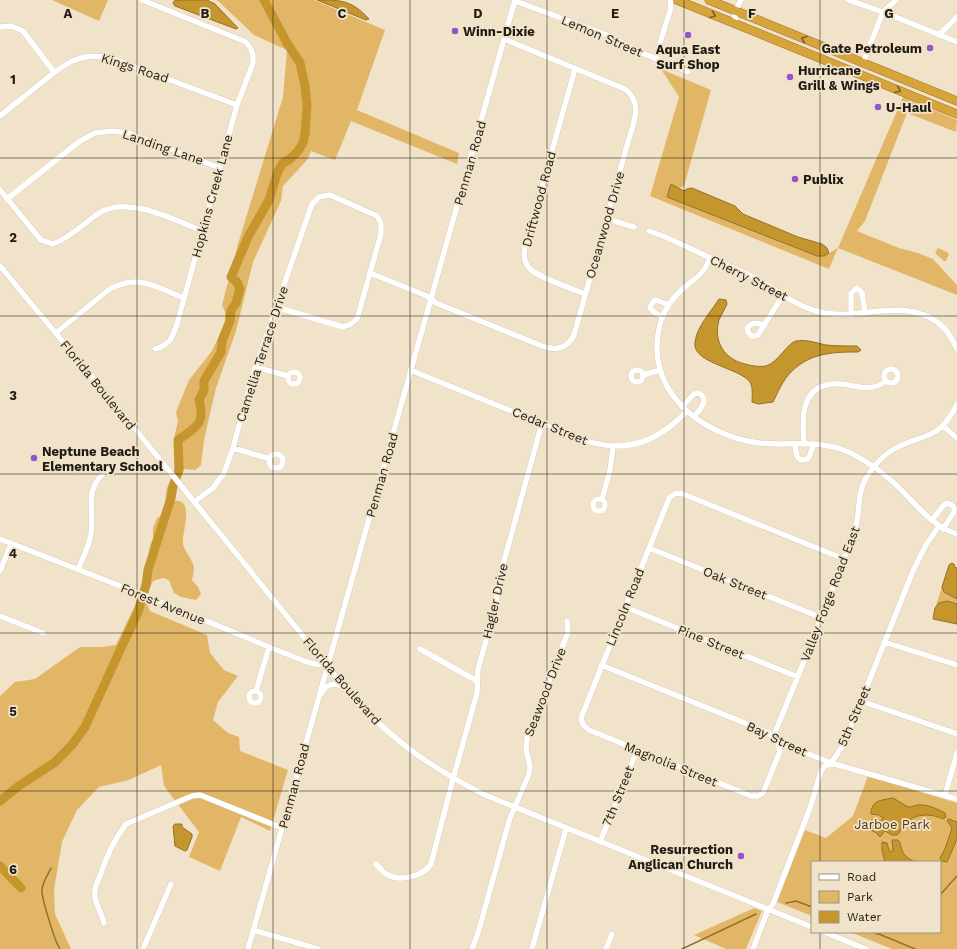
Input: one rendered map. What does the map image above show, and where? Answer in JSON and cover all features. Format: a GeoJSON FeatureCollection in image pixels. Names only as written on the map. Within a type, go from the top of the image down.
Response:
{"type":"FeatureCollection","features":[{"type":"Feature","properties":{"kind":"highway"},"geometry":{"type":"LineString","coordinates":[[677,0],[957,114]]}},
{"type":"Feature","properties":{"kind":"highway"},"geometry":{"type":"LineString","coordinates":[[708,0],[957,101]]}},
{"type":"Feature","properties":{"kind":"highway"},"geometry":{"type":"LineString","coordinates":[[824,59],[852,67],[860,66],[863,63]]}},
{"type":"Feature","properties":{"kind":"highway"},"geometry":{"type":"LineString","coordinates":[[858,74],[863,70],[868,70],[891,78],[895,76]]}},
{"type":"Feature","properties":{"kind":"street","name":"Hopkins Creek Lane"},"geometry":{"type":"LineString","coordinates":[[142,0],[246,42],[253,55],[252,63],[237,105],[177,324],[170,341],[155,349]]}},
{"type":"Feature","properties":{"kind":"street","name":"Lemon Street"},"geometry":{"type":"LineString","coordinates":[[515,0],[610,36],[655,59],[688,72]]}},
{"type":"Feature","properties":{"kind":"street","name":"Penman Road"},"geometry":{"type":"LineString","coordinates":[[248,949],[515,0]]}},
{"type":"Feature","properties":{"kind":"street"},"geometry":{"type":"LineString","coordinates":[[655,59],[670,11],[670,0]]}},
{"type":"Feature","properties":{"kind":"street"},"geometry":{"type":"LineString","coordinates":[[735,23],[735,11],[741,0]]}},
{"type":"Feature","properties":{"kind":"street"},"geometry":{"type":"LineString","coordinates":[[848,0],[883,12],[957,42]]}},
{"type":"Feature","properties":{"kind":"street"},"geometry":{"type":"LineString","coordinates":[[863,63],[883,12],[896,0]]}},
{"type":"Feature","properties":{"kind":"street"},"geometry":{"type":"LineString","coordinates":[[939,35],[957,17]]}},
{"type":"Feature","properties":{"kind":"street"},"geometry":{"type":"LineString","coordinates":[[0,27],[11,26],[23,30],[54,72]]}},
{"type":"Feature","properties":{"kind":"street"},"geometry":{"type":"LineString","coordinates":[[504,39],[575,69]]}},
{"type":"Feature","properties":{"kind":"street","name":"Kings Road"},"geometry":{"type":"LineString","coordinates":[[0,116],[66,64],[83,57],[90,56],[105,56],[237,105]]}},
{"type":"Feature","properties":{"kind":"street","name":"Oceanwood Drive"},"geometry":{"type":"LineString","coordinates":[[431,300],[436,304],[550,349],[562,348],[568,344],[574,335],[636,113],[634,98],[625,89],[575,69]]}},
{"type":"Feature","properties":{"kind":"street","name":"Driftwood Road"},"geometry":{"type":"LineString","coordinates":[[575,69],[525,247],[524,257],[525,262],[531,271],[585,294]]}},
{"type":"Feature","properties":{"kind":"street","name":"Landing Lane"},"geometry":{"type":"LineString","coordinates":[[7,199],[80,141],[95,133],[112,131],[129,133],[220,168]]}},
{"type":"Feature","properties":{"kind":"street"},"geometry":{"type":"LineString","coordinates":[[0,190],[41,240],[53,244],[64,240],[100,212],[116,207],[137,207],[202,231]]}},
{"type":"Feature","properties":{"kind":"street","name":"Camellia Terrace Drive"},"geometry":{"type":"LineString","coordinates":[[194,502],[213,488],[224,473],[233,448],[255,367],[310,209],[315,200],[319,197],[330,196],[344,200],[373,214],[379,220],[382,230],[370,273]]}},
{"type":"Feature","properties":{"kind":"street"},"geometry":{"type":"LineString","coordinates":[[607,218],[634,226]]}},
{"type":"Feature","properties":{"kind":"street","name":"Cherry Street"},"geometry":{"type":"LineString","coordinates":[[649,231],[755,278],[798,304],[815,311],[832,315],[851,315],[889,310],[907,310],[920,314],[934,320],[944,328],[957,349]]}},
{"type":"Feature","properties":{"kind":"street"},"geometry":{"type":"LineString","coordinates":[[710,258],[704,270],[696,279],[676,294],[663,317],[658,333],[657,349],[660,370],[667,387],[682,407],[707,426],[746,440],[774,444],[814,444],[840,449],[861,459],[883,473],[932,520],[941,527],[957,534]]}},
{"type":"Feature","properties":{"kind":"street","name":"Florida Boulevard"},"geometry":{"type":"LineString","coordinates":[[0,266],[56,332],[346,689],[369,715],[401,744],[453,779],[485,795],[566,829],[811,927]]}},
{"type":"Feature","properties":{"kind":"street"},"geometry":{"type":"LineString","coordinates":[[276,307],[343,327],[347,326],[355,321],[358,316],[370,273],[427,296],[431,300]]}},
{"type":"Feature","properties":{"kind":"street"},"geometry":{"type":"LineString","coordinates":[[56,332],[116,286],[124,282],[142,282],[184,298]]}},
{"type":"Feature","properties":{"kind":"street"},"geometry":{"type":"LineString","coordinates":[[851,315],[851,293],[857,288],[862,293],[865,313]]}},
{"type":"Feature","properties":{"kind":"street"},"geometry":{"type":"LineString","coordinates":[[764,325],[783,295]]}},
{"type":"Feature","properties":{"kind":"street"},"geometry":{"type":"LineString","coordinates":[[663,317],[652,311],[650,308],[651,304],[656,300],[669,305]]}},
{"type":"Feature","properties":{"kind":"street"},"geometry":{"type":"LineString","coordinates":[[950,337],[957,334]]}},
{"type":"Feature","properties":{"kind":"street"},"geometry":{"type":"LineString","coordinates":[[255,367],[288,376]]}},
{"type":"Feature","properties":{"kind":"street","name":"Cedar Street"},"geometry":{"type":"LineString","coordinates":[[410,370],[594,444],[613,447],[635,444],[653,437],[672,425],[687,411]]}},
{"type":"Feature","properties":{"kind":"street"},"geometry":{"type":"LineString","coordinates":[[643,375],[660,370]]}},
{"type":"Feature","properties":{"kind":"street"},"geometry":{"type":"LineString","coordinates":[[804,444],[802,428],[804,410],[808,398],[814,391],[832,384],[861,388],[872,387],[886,381]]}},
{"type":"Feature","properties":{"kind":"street"},"geometry":{"type":"LineString","coordinates":[[682,407],[694,394],[702,394],[704,401],[694,417]]}},
{"type":"Feature","properties":{"kind":"street"},"geometry":{"type":"LineString","coordinates":[[957,404],[947,423],[943,426],[957,438]]}},
{"type":"Feature","properties":{"kind":"street","name":"Hagler Drive"},"geometry":{"type":"LineString","coordinates":[[376,864],[384,873],[395,878],[419,874],[428,868],[433,857],[477,693],[478,669],[496,604],[500,572],[542,423]]}},
{"type":"Feature","properties":{"kind":"street","name":"Valley Forge Road East"},"geometry":{"type":"LineString","coordinates":[[761,795],[765,791],[780,751],[774,734],[822,618],[856,527],[862,486],[874,467],[887,453],[903,444],[926,437],[938,431],[943,426]]}},
{"type":"Feature","properties":{"kind":"street"},"geometry":{"type":"LineString","coordinates":[[795,444],[796,455],[803,460],[806,460],[809,456],[814,444]]}},
{"type":"Feature","properties":{"kind":"street"},"geometry":{"type":"LineString","coordinates":[[602,499],[610,470],[613,447]]}},
{"type":"Feature","properties":{"kind":"street"},"geometry":{"type":"LineString","coordinates":[[233,448],[270,459]]}},
{"type":"Feature","properties":{"kind":"street"},"geometry":{"type":"LineString","coordinates":[[78,569],[90,536],[91,492],[99,477],[107,470]]}},
{"type":"Feature","properties":{"kind":"street","name":"Lincoln Road"},"geometry":{"type":"LineString","coordinates":[[583,725],[581,718],[601,665],[668,501],[670,497],[676,493],[683,494],[844,559]]}},
{"type":"Feature","properties":{"kind":"street","name":"5th Street"},"geometry":{"type":"LineString","coordinates":[[753,949],[768,910],[773,904],[793,855],[810,808],[821,771],[831,762],[844,744],[916,564],[926,545],[954,512],[952,504],[947,503],[943,506],[932,520]]}},
{"type":"Feature","properties":{"kind":"street","name":"Forest Avenue"},"geometry":{"type":"LineString","coordinates":[[0,539],[139,593],[307,662],[327,665]]}},
{"type":"Feature","properties":{"kind":"street"},"geometry":{"type":"LineString","coordinates":[[0,571],[11,544]]}},
{"type":"Feature","properties":{"kind":"street","name":"Oak Street"},"geometry":{"type":"LineString","coordinates":[[649,548],[822,618]]}},
{"type":"Feature","properties":{"kind":"street","name":"Pine Street"},"geometry":{"type":"LineString","coordinates":[[625,607],[798,677]]}},
{"type":"Feature","properties":{"kind":"street"},"geometry":{"type":"LineString","coordinates":[[0,616],[43,633]]}},
{"type":"Feature","properties":{"kind":"street","name":"Seawood Drive"},"geometry":{"type":"LineString","coordinates":[[472,949],[478,933],[510,818],[529,774],[529,757],[526,750],[527,738],[568,632],[567,621]]}},
{"type":"Feature","properties":{"kind":"street"},"geometry":{"type":"LineString","coordinates":[[884,642],[957,665]]}},
{"type":"Feature","properties":{"kind":"street"},"geometry":{"type":"LineString","coordinates":[[256,691],[269,647]]}},
{"type":"Feature","properties":{"kind":"street"},"geometry":{"type":"LineString","coordinates":[[420,649],[477,681]]}},
{"type":"Feature","properties":{"kind":"street","name":"Bay Street"},"geometry":{"type":"LineString","coordinates":[[601,665],[767,732],[781,742],[831,762],[957,799]]}},
{"type":"Feature","properties":{"kind":"street"},"geometry":{"type":"LineString","coordinates":[[318,699],[324,688],[330,684],[336,684],[346,689]]}},
{"type":"Feature","properties":{"kind":"street"},"geometry":{"type":"LineString","coordinates":[[861,701],[957,734]]}},
{"type":"Feature","properties":{"kind":"street","name":"Magnolia Street"},"geometry":{"type":"LineString","coordinates":[[583,725],[589,730],[636,750],[750,796],[754,797],[761,795]]}},
{"type":"Feature","properties":{"kind":"street","name":"7th Street"},"geometry":{"type":"LineString","coordinates":[[600,842],[636,750]]}},
{"type":"Feature","properties":{"kind":"street"},"geometry":{"type":"LineString","coordinates":[[945,795],[957,753]]}},
{"type":"Feature","properties":{"kind":"street"},"geometry":{"type":"LineString","coordinates":[[104,923],[103,915],[96,902],[94,891],[108,854],[119,832],[126,824],[192,796],[200,795],[282,828]]}},
{"type":"Feature","properties":{"kind":"street"},"geometry":{"type":"LineString","coordinates":[[532,949],[566,829]]}},
{"type":"Feature","properties":{"kind":"street"},"geometry":{"type":"LineString","coordinates":[[143,949],[171,884]]}},
{"type":"Feature","properties":{"kind":"street"},"geometry":{"type":"LineString","coordinates":[[253,930],[318,949]]}},
{"type":"Feature","properties":{"kind":"street"},"geometry":{"type":"LineString","coordinates":[[826,933],[866,949]]}},
{"type":"Feature","properties":{"kind":"street"},"geometry":{"type":"LineString","coordinates":[[606,949],[612,934]]}},
{"type":"Feature","properties":{"kind":"green space"},"geometry":{"type":"Polygon","coordinates":[[[52,0],[108,0],[99,21],[52,0]]]}},
{"type":"Feature","properties":{"kind":"green space"},"geometry":{"type":"Polygon","coordinates":[[[215,0],[314,0],[385,30],[357,110],[459,153],[457,164],[351,121],[335,160],[311,151],[307,160],[283,186],[281,201],[253,262],[236,331],[216,388],[204,440],[201,465],[195,470],[184,469],[181,476],[174,468],[177,461],[174,438],[178,421],[176,412],[189,380],[212,351],[225,322],[225,312],[222,305],[238,244],[283,97],[287,50],[254,35],[218,1],[215,0]]]}},
{"type":"Feature","properties":{"kind":"green space"},"geometry":{"type":"Polygon","coordinates":[[[661,69],[711,90],[684,186],[680,188],[671,184],[667,197],[817,256],[824,256],[838,248],[829,269],[650,196],[679,97],[661,69]]]}},
{"type":"Feature","properties":{"kind":"green space"},"geometry":{"type":"Polygon","coordinates":[[[903,97],[957,120],[956,132],[907,113],[865,221],[857,231],[899,248],[933,259],[957,285],[957,295],[838,248],[903,97]]]}},
{"type":"Feature","properties":{"kind":"green space"},"geometry":{"type":"Polygon","coordinates":[[[938,248],[949,254],[946,261],[935,253],[938,248]]]}},
{"type":"Feature","properties":{"kind":"green space"},"geometry":{"type":"Polygon","coordinates":[[[170,482],[176,489],[174,501],[181,502],[186,511],[183,544],[194,567],[192,580],[198,587],[201,594],[196,600],[181,597],[174,593],[169,580],[163,578],[153,581],[148,591],[141,587],[145,578],[144,572],[153,538],[153,528],[157,518],[163,512],[166,492],[170,482]]]}},
{"type":"Feature","properties":{"kind":"green space"},"geometry":{"type":"Polygon","coordinates":[[[942,587],[944,592],[957,599],[957,604],[947,601],[939,603],[935,608],[942,587]]]}},
{"type":"Feature","properties":{"kind":"green space"},"geometry":{"type":"Polygon","coordinates":[[[137,601],[147,604],[150,611],[207,635],[210,653],[224,670],[238,676],[218,702],[213,720],[228,733],[239,737],[240,751],[288,770],[270,831],[241,817],[220,871],[189,857],[199,832],[164,786],[161,765],[129,780],[99,787],[77,810],[62,842],[54,890],[55,914],[71,949],[0,949],[0,696],[15,682],[35,679],[80,647],[102,647],[116,645],[137,601]]]}},
{"type":"Feature","properties":{"kind":"green space","name":"Jarboe Park"},"geometry":{"type":"Polygon","coordinates":[[[868,776],[957,803],[957,949],[892,949],[852,933],[941,933],[941,861],[811,861],[811,916],[777,902],[805,830],[826,838],[853,816],[868,776]]]}},
{"type":"Feature","properties":{"kind":"green space"},"geometry":{"type":"Polygon","coordinates":[[[754,908],[762,911],[746,949],[726,949],[694,935],[754,908]]]}},
{"type":"Feature","properties":{"kind":"water"},"geometry":{"type":"Polygon","coordinates":[[[175,0],[207,0],[215,4],[238,28],[236,29],[175,6],[173,3],[175,0]]]}},
{"type":"Feature","properties":{"kind":"water"},"geometry":{"type":"Polygon","coordinates":[[[317,0],[346,2],[357,8],[369,19],[366,20],[317,0]]]}},
{"type":"Feature","properties":{"kind":"water"},"geometry":{"type":"Polygon","coordinates":[[[671,184],[684,191],[692,188],[735,206],[743,214],[798,237],[822,244],[827,248],[829,253],[824,256],[817,256],[667,197],[671,184]]]}},
{"type":"Feature","properties":{"kind":"water"},"geometry":{"type":"Polygon","coordinates":[[[719,299],[726,300],[727,304],[719,320],[719,342],[726,353],[738,362],[753,366],[766,366],[775,361],[793,342],[803,340],[826,345],[857,346],[861,350],[858,352],[830,353],[814,357],[798,366],[788,375],[773,402],[758,404],[752,402],[752,386],[746,379],[739,374],[709,361],[701,356],[696,349],[695,342],[698,330],[719,299]]]}},
{"type":"Feature","properties":{"kind":"water"},"geometry":{"type":"Polygon","coordinates":[[[952,563],[955,565],[954,567],[957,568],[957,599],[944,592],[942,587],[949,565],[952,563]]]}},
{"type":"Feature","properties":{"kind":"water"},"geometry":{"type":"Polygon","coordinates":[[[947,601],[957,604],[957,624],[933,619],[935,608],[939,603],[947,601]]]}},
{"type":"Feature","properties":{"kind":"water"},"geometry":{"type":"Polygon","coordinates":[[[893,798],[909,807],[925,805],[932,807],[945,813],[946,817],[943,819],[928,815],[917,816],[908,821],[897,835],[892,835],[885,831],[880,837],[875,832],[870,830],[871,820],[881,821],[883,818],[879,815],[871,814],[871,809],[875,803],[893,798]]]}},
{"type":"Feature","properties":{"kind":"water"},"geometry":{"type":"Polygon","coordinates":[[[949,819],[957,822],[957,839],[947,862],[942,861],[940,858],[945,849],[952,828],[947,820],[949,819]]]}},
{"type":"Feature","properties":{"kind":"water"},"geometry":{"type":"Polygon","coordinates":[[[175,824],[182,824],[182,827],[192,834],[187,850],[185,851],[175,846],[173,826],[175,824]]]}},
{"type":"Feature","properties":{"kind":"water"},"geometry":{"type":"Polygon","coordinates":[[[892,840],[898,840],[904,854],[914,861],[885,861],[882,842],[887,843],[889,850],[891,852],[893,851],[892,840]]]}},
{"type":"Feature","properties":{"kind":"waterway"},"geometry":{"type":"LineString","coordinates":[[0,801],[20,785],[54,763],[72,745],[85,727],[138,612],[146,585],[148,570],[179,470],[178,440],[194,428],[200,420],[201,408],[199,400],[204,390],[204,381],[221,352],[222,341],[230,321],[231,310],[236,303],[240,289],[237,282],[231,277],[248,237],[269,200],[278,171],[283,163],[290,159],[303,143],[307,105],[300,63],[287,43],[264,0]]}},
{"type":"Feature","properties":{"kind":"waterway"},"geometry":{"type":"LineString","coordinates":[[0,866],[21,888]]}},
{"type":"Feature","properties":{"kind":"waterway"},"geometry":{"type":"LineString","coordinates":[[51,868],[43,884],[42,894],[55,938],[60,949]]}},
{"type":"Feature","properties":{"kind":"waterway"},"geometry":{"type":"LineString","coordinates":[[941,894],[957,876]]}},
{"type":"Feature","properties":{"kind":"waterway"},"geometry":{"type":"LineString","coordinates":[[786,903],[796,901],[811,907]]}},
{"type":"Feature","properties":{"kind":"waterway"},"geometry":{"type":"LineString","coordinates":[[682,949],[756,914]]}},
{"type":"Feature","properties":{"kind":"waterway"},"geometry":{"type":"LineString","coordinates":[[876,934],[880,933]]}},
{"type":"Feature","properties":{"kind":"waterway"},"geometry":{"type":"LineString","coordinates":[[879,934],[915,949]]}},
{"type":"Feature","properties":{"kind":"place","name":"Winn-Dixie"},"geometry":{"type":"Point","coordinates":[455,31]}},
{"type":"Feature","properties":{"kind":"place","name":"Aqua East Surf Shop"},"geometry":{"type":"Point","coordinates":[688,35]}},
{"type":"Feature","properties":{"kind":"place","name":"Gate Petroleum"},"geometry":{"type":"Point","coordinates":[930,48]}},
{"type":"Feature","properties":{"kind":"place","name":"Hurricane Grill & Wings"},"geometry":{"type":"Point","coordinates":[790,77]}},
{"type":"Feature","properties":{"kind":"place","name":"U-Haul"},"geometry":{"type":"Point","coordinates":[878,107]}},
{"type":"Feature","properties":{"kind":"place","name":"Publix"},"geometry":{"type":"Point","coordinates":[795,179]}},
{"type":"Feature","properties":{"kind":"place","name":"Neptune Beach Elementary School"},"geometry":{"type":"Point","coordinates":[34,458]}},
{"type":"Feature","properties":{"kind":"place","name":"Resurrection Anglican Church"},"geometry":{"type":"Point","coordinates":[741,856]}}]}
